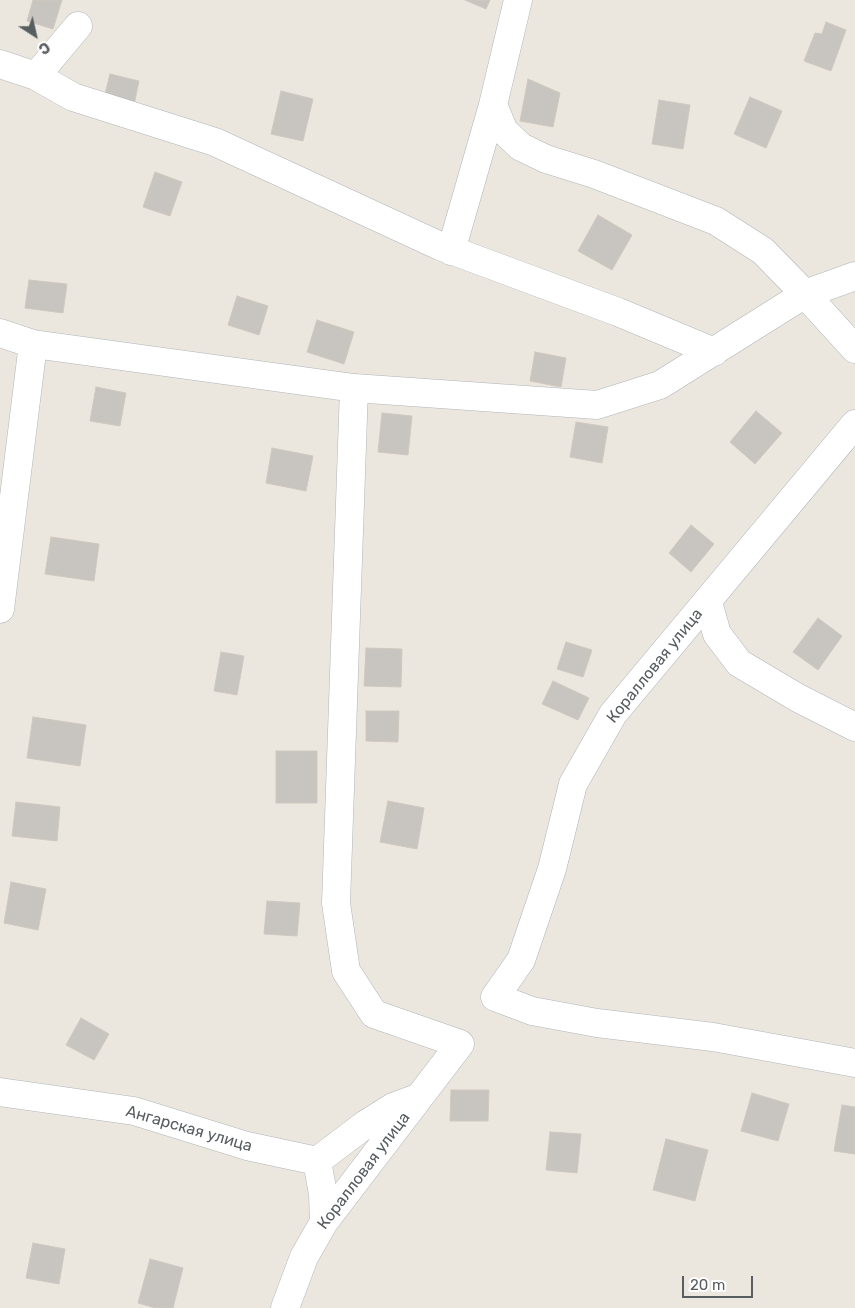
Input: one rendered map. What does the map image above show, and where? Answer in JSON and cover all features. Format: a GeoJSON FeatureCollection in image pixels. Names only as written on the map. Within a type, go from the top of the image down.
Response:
{"type":"FeatureCollection","features":[{"type":"Feature","properties":{"kind":"street"},"geometry":{"type":"LineString","coordinates":[[451,251],[493,105],[518,0]]}},
{"type":"Feature","properties":{"kind":"street"},"geometry":{"type":"LineString","coordinates":[[36,76],[78,26]]}},
{"type":"Feature","properties":{"kind":"street"},"geometry":{"type":"LineString","coordinates":[[0,64],[36,76],[73,97],[214,142],[451,251],[618,312],[714,352]]}},
{"type":"Feature","properties":{"kind":"street"},"geometry":{"type":"LineString","coordinates":[[493,105],[504,131],[521,147],[546,159],[594,174],[716,221],[763,251],[855,349]]}},
{"type":"Feature","properties":{"kind":"street"},"geometry":{"type":"LineString","coordinates":[[0,333],[33,344],[354,388],[597,405],[660,385],[805,294],[855,276]]}},
{"type":"Feature","properties":{"kind":"street"},"geometry":{"type":"LineString","coordinates":[[0,608],[33,344]]}},
{"type":"Feature","properties":{"kind":"street","name":"Коралловая улица"},"geometry":{"type":"LineString","coordinates":[[285,1308],[304,1257],[324,1222],[460,1044],[374,1014],[346,971],[336,903],[354,388]]}},
{"type":"Feature","properties":{"kind":"street","name":"Коралловая улица"},"geometry":{"type":"LineString","coordinates":[[855,424],[613,714],[573,784],[552,869],[521,960],[495,997],[541,1013],[596,1023],[713,1037],[855,1063]]}},
{"type":"Feature","properties":{"kind":"street"},"geometry":{"type":"LineString","coordinates":[[708,602],[717,634],[739,663],[798,698],[855,727]]}},
{"type":"Feature","properties":{"kind":"street","name":"Ангарская улица"},"geometry":{"type":"LineString","coordinates":[[0,1092],[134,1111],[247,1146],[317,1161]]}},
{"type":"Feature","properties":{"kind":"street"},"geometry":{"type":"LineString","coordinates":[[324,1222],[323,1194],[317,1161],[379,1115],[420,1096]]}},
{"type":"Feature","properties":{"kind":"building"},"geometry":{"type":"Polygon","coordinates":[[[33,0],[62,0],[53,29],[27,21],[33,0]]]}},
{"type":"Feature","properties":{"kind":"building"},"geometry":{"type":"Polygon","coordinates":[[[465,0],[490,0],[486,9],[465,0]]]}},
{"type":"Feature","properties":{"kind":"building"},"geometry":{"type":"Polygon","coordinates":[[[826,22],[846,30],[831,71],[804,61],[815,33],[822,34],[826,22]]]}},
{"type":"Feature","properties":{"kind":"building"},"geometry":{"type":"Polygon","coordinates":[[[110,74],[139,81],[134,105],[104,98],[110,74]]]}},
{"type":"Feature","properties":{"kind":"building"},"geometry":{"type":"Polygon","coordinates":[[[528,79],[560,93],[553,127],[520,121],[528,79]]]}},
{"type":"Feature","properties":{"kind":"building"},"geometry":{"type":"Polygon","coordinates":[[[281,91],[313,99],[303,141],[271,134],[281,91]]]}},
{"type":"Feature","properties":{"kind":"building"},"geometry":{"type":"Polygon","coordinates":[[[750,97],[782,111],[766,148],[734,134],[750,97]]]}},
{"type":"Feature","properties":{"kind":"building"},"geometry":{"type":"Polygon","coordinates":[[[659,100],[690,105],[683,149],[652,144],[659,100]]]}},
{"type":"Feature","properties":{"kind":"building"},"geometry":{"type":"Polygon","coordinates":[[[155,172],[182,182],[170,216],[143,207],[155,172]]]}},
{"type":"Feature","properties":{"kind":"building"},"geometry":{"type":"Polygon","coordinates":[[[598,215],[632,235],[612,270],[578,251],[598,215]]]}},
{"type":"Feature","properties":{"kind":"building"},"geometry":{"type":"Polygon","coordinates":[[[29,280],[67,284],[63,313],[25,308],[29,280]]]}},
{"type":"Feature","properties":{"kind":"building"},"geometry":{"type":"Polygon","coordinates":[[[237,296],[268,306],[259,335],[228,325],[237,296]]]}},
{"type":"Feature","properties":{"kind":"building"},"geometry":{"type":"Polygon","coordinates":[[[317,320],[354,332],[344,364],[307,352],[317,320]]]}},
{"type":"Feature","properties":{"kind":"building"},"geometry":{"type":"Polygon","coordinates":[[[535,352],[566,358],[561,387],[530,381],[535,352]]]}},
{"type":"Feature","properties":{"kind":"building"},"geometry":{"type":"Polygon","coordinates":[[[96,387],[126,393],[120,426],[90,421],[96,387]]]}},
{"type":"Feature","properties":{"kind":"building"},"geometry":{"type":"Polygon","coordinates":[[[756,411],[782,433],[755,464],[730,442],[756,411]]]}},
{"type":"Feature","properties":{"kind":"building"},"geometry":{"type":"Polygon","coordinates":[[[382,413],[412,416],[408,455],[378,452],[382,413]]]}},
{"type":"Feature","properties":{"kind":"building"},"geometry":{"type":"Polygon","coordinates":[[[576,422],[608,427],[602,463],[570,457],[576,422]]]}},
{"type":"Feature","properties":{"kind":"building"},"geometry":{"type":"Polygon","coordinates":[[[272,448],[313,456],[306,491],[266,483],[272,448]]]}},
{"type":"Feature","properties":{"kind":"building"},"geometry":{"type":"Polygon","coordinates":[[[691,525],[714,544],[691,572],[669,553],[691,525]]]}},
{"type":"Feature","properties":{"kind":"building"},"geometry":{"type":"Polygon","coordinates":[[[51,537],[99,544],[94,581],[45,574],[51,537]]]}},
{"type":"Feature","properties":{"kind":"building"},"geometry":{"type":"Polygon","coordinates":[[[818,618],[842,636],[818,670],[793,652],[818,618]]]}},
{"type":"Feature","properties":{"kind":"building"},"geometry":{"type":"Polygon","coordinates":[[[566,642],[592,650],[583,677],[557,669],[566,642]]]}},
{"type":"Feature","properties":{"kind":"building"},"geometry":{"type":"Polygon","coordinates":[[[366,648],[402,649],[401,687],[364,686],[366,648]]]}},
{"type":"Feature","properties":{"kind":"building"},"geometry":{"type":"Polygon","coordinates":[[[221,652],[244,656],[237,695],[214,691],[221,652]]]}},
{"type":"Feature","properties":{"kind":"building"},"geometry":{"type":"Polygon","coordinates":[[[553,681],[589,698],[578,720],[542,704],[553,681]]]}},
{"type":"Feature","properties":{"kind":"building"},"geometry":{"type":"Polygon","coordinates":[[[366,711],[399,711],[398,742],[366,741],[366,711]]]}},
{"type":"Feature","properties":{"kind":"building"},"geometry":{"type":"Polygon","coordinates":[[[33,717],[86,725],[80,766],[27,758],[33,717]]]}},
{"type":"Feature","properties":{"kind":"building"},"geometry":{"type":"Polygon","coordinates":[[[276,751],[317,751],[317,803],[276,803],[276,751]]]}},
{"type":"Feature","properties":{"kind":"building"},"geometry":{"type":"Polygon","coordinates":[[[388,801],[424,808],[417,849],[380,842],[388,801]]]}},
{"type":"Feature","properties":{"kind":"building"},"geometry":{"type":"Polygon","coordinates":[[[16,802],[60,807],[57,841],[12,836],[16,802]]]}},
{"type":"Feature","properties":{"kind":"building"},"geometry":{"type":"Polygon","coordinates":[[[11,882],[46,889],[38,930],[4,923],[11,882]]]}},
{"type":"Feature","properties":{"kind":"building"},"geometry":{"type":"Polygon","coordinates":[[[267,901],[300,903],[297,936],[264,934],[267,901]]]}},
{"type":"Feature","properties":{"kind":"building"},"geometry":{"type":"Polygon","coordinates":[[[81,1018],[109,1034],[94,1060],[66,1045],[81,1018]]]}},
{"type":"Feature","properties":{"kind":"building"},"geometry":{"type":"Polygon","coordinates":[[[451,1090],[489,1090],[488,1121],[450,1121],[451,1090]]]}},
{"type":"Feature","properties":{"kind":"building"},"geometry":{"type":"Polygon","coordinates":[[[752,1093],[789,1104],[778,1141],[741,1131],[752,1093]]]}},
{"type":"Feature","properties":{"kind":"building"},"geometry":{"type":"Polygon","coordinates":[[[842,1105],[855,1107],[855,1154],[834,1151],[842,1105]]]}},
{"type":"Feature","properties":{"kind":"building"},"geometry":{"type":"Polygon","coordinates":[[[550,1132],[581,1134],[577,1173],[546,1170],[550,1132]]]}},
{"type":"Feature","properties":{"kind":"building"},"geometry":{"type":"Polygon","coordinates":[[[666,1139],[708,1150],[695,1201],[653,1190],[666,1139]]]}},
{"type":"Feature","properties":{"kind":"building"},"geometry":{"type":"Polygon","coordinates":[[[33,1243],[65,1249],[59,1284],[26,1278],[33,1243]]]}},
{"type":"Feature","properties":{"kind":"building"},"geometry":{"type":"Polygon","coordinates":[[[150,1259],[183,1268],[173,1308],[155,1308],[138,1303],[150,1259]]]}}]}
